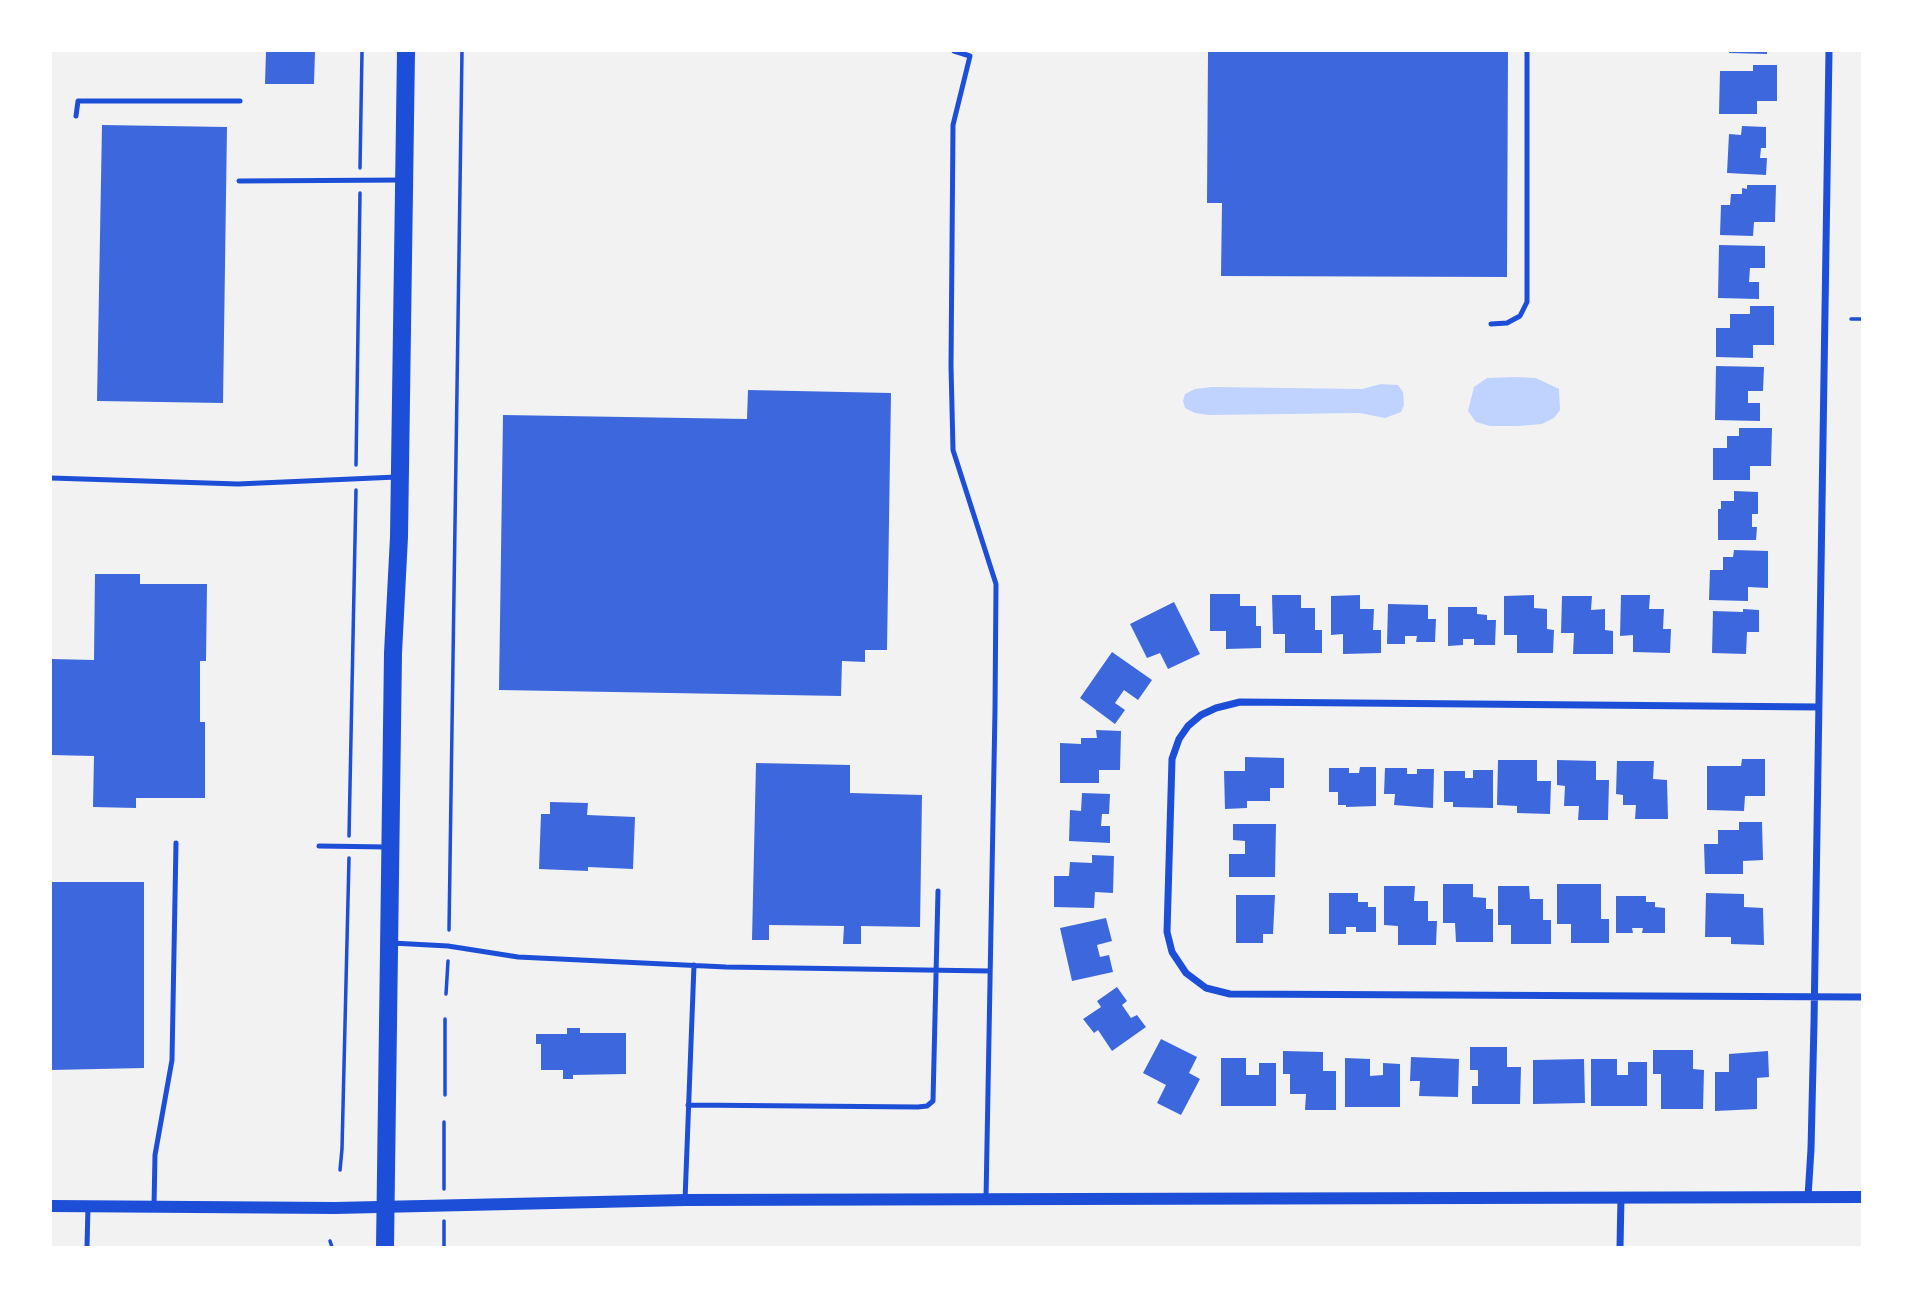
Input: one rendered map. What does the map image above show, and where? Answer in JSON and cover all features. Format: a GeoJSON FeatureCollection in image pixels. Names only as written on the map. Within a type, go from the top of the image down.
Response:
{"type":"FeatureCollection","features":[{"type":"Feature","properties":{"kind":"main road"},"geometry":{"type":"LineString","coordinates":[[384,1247],[393,653],[400,477],[406,180],[406,51]]}},
{"type":"Feature","properties":{"kind":"street"},"geometry":{"type":"LineString","coordinates":[[1808,1197],[1814,997],[1829,51]]}},
{"type":"Feature","properties":{"kind":"street"},"geometry":{"type":"LineString","coordinates":[[1819,707],[1240,702],[1216,708],[1201,715],[1188,726],[1171,759],[1167,932],[1172,952],[1186,973],[1206,988],[1230,994],[1862,997]]}},
{"type":"Feature","properties":{"kind":"street"},"geometry":{"type":"LineString","coordinates":[[1620,1197],[1620,1247]]}},
{"type":"Feature","properties":{"kind":"street"},"geometry":{"type":"LineString","coordinates":[[51,1206],[385,1207],[685,1200],[1862,1197]]}},
{"type":"Feature","properties":{"kind":"lane"},"geometry":{"type":"LineString","coordinates":[[954,51],[971,53],[953,125],[953,450],[996,584],[986,1199]]}},
{"type":"Feature","properties":{"kind":"lane"},"geometry":{"type":"LineString","coordinates":[[1491,324],[1507,323],[1520,316],[1527,302],[1527,51]]}},
{"type":"Feature","properties":{"kind":"lane"},"geometry":{"type":"LineString","coordinates":[[76,116],[78,101],[240,101]]}},
{"type":"Feature","properties":{"kind":"lane"},"geometry":{"type":"LineString","coordinates":[[239,181],[406,180]]}},
{"type":"Feature","properties":{"kind":"lane"},"geometry":{"type":"LineString","coordinates":[[51,478],[238,484],[400,477]]}},
{"type":"Feature","properties":{"kind":"lane"},"geometry":{"type":"LineString","coordinates":[[154,1206],[155,1155],[172,1060],[176,843]]}},
{"type":"Feature","properties":{"kind":"lane"},"geometry":{"type":"LineString","coordinates":[[319,846],[390,847]]}},
{"type":"Feature","properties":{"kind":"lane"},"geometry":{"type":"LineString","coordinates":[[688,1105],[927,1106],[933,1101],[938,891]]}},
{"type":"Feature","properties":{"kind":"lane"},"geometry":{"type":"LineString","coordinates":[[388,943],[448,946],[518,957],[694,965],[990,971]]}},
{"type":"Feature","properties":{"kind":"lane"},"geometry":{"type":"LineString","coordinates":[[685,1200],[694,965]]}},
{"type":"Feature","properties":{"kind":"lane"},"geometry":{"type":"LineString","coordinates":[[87,1247],[88,1206]]}},
{"type":"Feature","properties":{"kind":"path"},"geometry":{"type":"LineString","coordinates":[[340,1170],[349,847],[362,51]]}},
{"type":"Feature","properties":{"kind":"path"},"geometry":{"type":"LineString","coordinates":[[449,930],[462,51]]}},
{"type":"Feature","properties":{"kind":"path"},"geometry":{"type":"LineString","coordinates":[[1852,319],[1862,319]]}},
{"type":"Feature","properties":{"kind":"path"},"geometry":{"type":"LineString","coordinates":[[446,994],[448,961]]}},
{"type":"Feature","properties":{"kind":"path"},"geometry":{"type":"LineString","coordinates":[[444,1095],[445,1020]]}},
{"type":"Feature","properties":{"kind":"path"},"geometry":{"type":"LineString","coordinates":[[444,1122],[444,1247]]}},
{"type":"Feature","properties":{"kind":"path"},"geometry":{"type":"LineString","coordinates":[[330,1241],[332,1247]]}},
{"type":"Feature","properties":{"kind":"water"},"geometry":{"type":"Polygon","coordinates":[[[1487,378],[1536,378],[1559,389],[1560,410],[1554,418],[1542,424],[1518,426],[1490,426],[1476,422],[1468,411],[1474,387],[1487,378]]]}},
{"type":"Feature","properties":{"kind":"water"},"geometry":{"type":"Polygon","coordinates":[[[1381,384],[1398,385],[1403,392],[1404,405],[1401,412],[1385,418],[1360,413],[1209,415],[1185,408],[1183,401],[1185,394],[1195,389],[1212,387],[1362,389],[1381,384]]]}},
{"type":"Feature","properties":{"kind":"building"},"geometry":{"type":"Polygon","coordinates":[[[266,51],[315,51],[314,84],[265,84],[266,51]]]}},
{"type":"Feature","properties":{"kind":"building"},"geometry":{"type":"Polygon","coordinates":[[[1208,51],[1508,51],[1507,277],[1221,276],[1222,203],[1207,203],[1208,51]]]}},
{"type":"Feature","properties":{"kind":"building"},"geometry":{"type":"Polygon","coordinates":[[[1767,51],[1767,54],[1729,53],[1767,51]]]}},
{"type":"Feature","properties":{"kind":"building"},"geometry":{"type":"Polygon","coordinates":[[[1753,65],[1777,65],[1777,101],[1757,101],[1757,114],[1719,114],[1720,71],[1753,71],[1753,65]]]}},
{"type":"Feature","properties":{"kind":"building"},"geometry":{"type":"Polygon","coordinates":[[[102,125],[227,127],[223,403],[97,401],[102,125]]]}},
{"type":"Feature","properties":{"kind":"building"},"geometry":{"type":"Polygon","coordinates":[[[1742,126],[1766,127],[1766,148],[1761,148],[1760,158],[1767,158],[1766,175],[1727,173],[1729,134],[1741,135],[1742,126]]]}},
{"type":"Feature","properties":{"kind":"building"},"geometry":{"type":"Polygon","coordinates":[[[1747,185],[1776,185],[1775,222],[1754,222],[1753,236],[1720,235],[1721,205],[1730,205],[1731,194],[1742,194],[1742,188],[1747,189],[1747,185]]]}},
{"type":"Feature","properties":{"kind":"building"},"geometry":{"type":"Polygon","coordinates":[[[1719,245],[1765,246],[1765,268],[1750,268],[1749,282],[1759,282],[1759,299],[1718,298],[1719,245]]]}},
{"type":"Feature","properties":{"kind":"building"},"geometry":{"type":"Polygon","coordinates":[[[1750,306],[1774,306],[1774,345],[1753,345],[1753,358],[1716,357],[1716,328],[1730,328],[1730,314],[1750,314],[1750,306]]]}},
{"type":"Feature","properties":{"kind":"building"},"geometry":{"type":"Polygon","coordinates":[[[1716,366],[1764,367],[1763,391],[1748,391],[1748,403],[1760,403],[1760,421],[1715,420],[1716,366]]]}},
{"type":"Feature","properties":{"kind":"building"},"geometry":{"type":"Polygon","coordinates":[[[748,390],[891,393],[887,650],[865,650],[865,662],[842,661],[841,696],[499,690],[503,415],[747,419],[748,390]]]}},
{"type":"Feature","properties":{"kind":"building"},"geometry":{"type":"Polygon","coordinates":[[[1739,428],[1772,428],[1771,466],[1750,466],[1750,480],[1713,480],[1713,448],[1727,448],[1727,436],[1739,436],[1739,428]]]}},
{"type":"Feature","properties":{"kind":"building"},"geometry":{"type":"Polygon","coordinates":[[[1734,491],[1758,492],[1758,514],[1752,514],[1752,527],[1757,527],[1756,540],[1718,540],[1718,509],[1721,509],[1721,501],[1734,501],[1734,491]]]}},
{"type":"Feature","properties":{"kind":"building"},"geometry":{"type":"Polygon","coordinates":[[[1734,550],[1768,551],[1768,588],[1748,587],[1748,601],[1709,600],[1710,570],[1723,570],[1723,557],[1733,557],[1734,550]]]}},
{"type":"Feature","properties":{"kind":"building"},"geometry":{"type":"Polygon","coordinates":[[[95,574],[140,574],[140,584],[207,584],[206,661],[200,661],[200,722],[205,722],[205,798],[136,798],[136,808],[93,807],[94,756],[51,755],[51,659],[94,660],[95,574]]]}},
{"type":"Feature","properties":{"kind":"building"},"geometry":{"type":"Polygon","coordinates":[[[1210,594],[1240,594],[1240,606],[1256,606],[1256,626],[1261,626],[1261,648],[1226,649],[1226,631],[1210,631],[1210,594]]]}},
{"type":"Feature","properties":{"kind":"building"},"geometry":{"type":"Polygon","coordinates":[[[1272,595],[1301,595],[1301,608],[1315,608],[1315,630],[1322,630],[1322,653],[1285,653],[1285,634],[1273,634],[1272,595]]]}},
{"type":"Feature","properties":{"kind":"building"},"geometry":{"type":"Polygon","coordinates":[[[1360,595],[1360,609],[1374,609],[1373,630],[1381,630],[1381,653],[1343,654],[1343,634],[1331,635],[1331,596],[1360,595]]]}},
{"type":"Feature","properties":{"kind":"building"},"geometry":{"type":"Polygon","coordinates":[[[1534,595],[1534,608],[1547,609],[1547,629],[1554,630],[1553,653],[1517,653],[1517,635],[1504,635],[1504,596],[1534,595]]]}},
{"type":"Feature","properties":{"kind":"building"},"geometry":{"type":"Polygon","coordinates":[[[1621,595],[1650,595],[1649,609],[1664,609],[1663,629],[1671,629],[1670,653],[1633,652],[1633,635],[1620,636],[1621,595]]]}},
{"type":"Feature","properties":{"kind":"building"},"geometry":{"type":"Polygon","coordinates":[[[1562,596],[1592,596],[1591,610],[1605,609],[1605,630],[1613,631],[1613,654],[1573,654],[1574,633],[1561,633],[1562,596]]]}},
{"type":"Feature","properties":{"kind":"building"},"geometry":{"type":"Polygon","coordinates":[[[1174,602],[1200,654],[1168,669],[1160,653],[1147,658],[1130,624],[1174,602]]]}},
{"type":"Feature","properties":{"kind":"building"},"geometry":{"type":"Polygon","coordinates":[[[1388,604],[1428,605],[1428,619],[1436,619],[1435,642],[1416,642],[1417,636],[1405,636],[1405,644],[1387,644],[1388,604]]]}},
{"type":"Feature","properties":{"kind":"building"},"geometry":{"type":"Polygon","coordinates":[[[1448,607],[1477,607],[1477,614],[1487,615],[1487,620],[1496,620],[1495,645],[1474,645],[1474,639],[1463,639],[1463,645],[1448,646],[1448,607]]]}},
{"type":"Feature","properties":{"kind":"building"},"geometry":{"type":"Polygon","coordinates":[[[1743,609],[1759,610],[1759,632],[1747,632],[1746,654],[1712,653],[1713,611],[1743,612],[1743,609]]]}},
{"type":"Feature","properties":{"kind":"building"},"geometry":{"type":"Polygon","coordinates":[[[1112,652],[1152,680],[1138,700],[1124,690],[1115,703],[1125,710],[1115,724],[1080,698],[1112,652]]]}},
{"type":"Feature","properties":{"kind":"building"},"geometry":{"type":"Polygon","coordinates":[[[1096,730],[1121,731],[1120,770],[1099,770],[1099,783],[1060,783],[1060,743],[1081,744],[1081,738],[1097,738],[1096,730]]]}},
{"type":"Feature","properties":{"kind":"building"},"geometry":{"type":"Polygon","coordinates":[[[1245,757],[1284,758],[1284,788],[1270,788],[1270,801],[1247,801],[1247,808],[1225,809],[1224,771],[1245,771],[1245,757]]]}},
{"type":"Feature","properties":{"kind":"building"},"geometry":{"type":"Polygon","coordinates":[[[1742,759],[1765,759],[1765,796],[1745,796],[1744,811],[1707,810],[1707,766],[1741,766],[1742,759]]]}},
{"type":"Feature","properties":{"kind":"building"},"geometry":{"type":"Polygon","coordinates":[[[1498,760],[1537,760],[1537,781],[1551,781],[1550,814],[1517,813],[1517,806],[1497,805],[1498,760]]]}},
{"type":"Feature","properties":{"kind":"building"},"geometry":{"type":"Polygon","coordinates":[[[1557,760],[1596,761],[1596,780],[1609,780],[1608,820],[1578,820],[1579,806],[1564,806],[1565,786],[1557,785],[1557,760]]]}},
{"type":"Feature","properties":{"kind":"building"},"geometry":{"type":"Polygon","coordinates":[[[1617,761],[1654,761],[1653,779],[1667,780],[1668,819],[1635,819],[1636,805],[1623,805],[1623,795],[1616,794],[1617,761]]]}},
{"type":"Feature","properties":{"kind":"building"},"geometry":{"type":"Polygon","coordinates":[[[756,763],[850,765],[850,793],[922,795],[920,927],[861,926],[861,944],[843,944],[844,926],[769,925],[769,940],[752,940],[756,763]]]}},
{"type":"Feature","properties":{"kind":"building"},"geometry":{"type":"Polygon","coordinates":[[[1360,767],[1376,767],[1376,806],[1338,805],[1338,792],[1329,792],[1329,768],[1349,768],[1349,773],[1359,773],[1360,767]]]}},
{"type":"Feature","properties":{"kind":"building"},"geometry":{"type":"Polygon","coordinates":[[[1385,768],[1407,768],[1407,774],[1417,774],[1417,769],[1434,769],[1433,808],[1394,805],[1395,794],[1384,794],[1385,768]]]}},
{"type":"Feature","properties":{"kind":"building"},"geometry":{"type":"Polygon","coordinates":[[[1473,770],[1493,770],[1493,808],[1453,807],[1453,802],[1444,802],[1444,771],[1465,771],[1465,778],[1473,778],[1473,770]]]}},
{"type":"Feature","properties":{"kind":"building"},"geometry":{"type":"Polygon","coordinates":[[[1082,793],[1110,794],[1109,814],[1102,814],[1101,826],[1110,826],[1110,843],[1069,841],[1070,810],[1081,811],[1082,793]]]}},
{"type":"Feature","properties":{"kind":"building"},"geometry":{"type":"Polygon","coordinates":[[[550,802],[588,803],[587,815],[635,817],[633,869],[539,869],[541,814],[550,814],[550,802]]]}},
{"type":"Feature","properties":{"kind":"building"},"geometry":{"type":"Polygon","coordinates":[[[1739,822],[1762,822],[1763,860],[1743,861],[1743,874],[1705,874],[1704,844],[1718,844],[1718,830],[1739,830],[1739,822]]]}},
{"type":"Feature","properties":{"kind":"building"},"geometry":{"type":"Polygon","coordinates":[[[1233,824],[1276,824],[1275,877],[1229,877],[1229,854],[1245,854],[1245,841],[1233,840],[1233,824]]]}},
{"type":"Feature","properties":{"kind":"building"},"geometry":{"type":"Polygon","coordinates":[[[1092,855],[1114,856],[1113,893],[1095,892],[1094,908],[1054,907],[1054,876],[1069,876],[1070,862],[1092,863],[1092,855]]]}},
{"type":"Feature","properties":{"kind":"building"},"geometry":{"type":"Polygon","coordinates":[[[51,882],[144,882],[144,1068],[51,1070],[51,882]]]}},
{"type":"Feature","properties":{"kind":"building"},"geometry":{"type":"Polygon","coordinates":[[[1443,884],[1473,884],[1473,897],[1486,898],[1486,909],[1493,909],[1493,942],[1456,942],[1455,923],[1443,923],[1443,884]]]}},
{"type":"Feature","properties":{"kind":"building"},"geometry":{"type":"Polygon","coordinates":[[[1557,884],[1601,884],[1601,919],[1609,919],[1609,943],[1571,943],[1571,924],[1557,924],[1557,884]]]}},
{"type":"Feature","properties":{"kind":"building"},"geometry":{"type":"Polygon","coordinates":[[[1384,886],[1415,886],[1414,901],[1428,901],[1428,921],[1437,921],[1436,945],[1398,945],[1398,926],[1384,925],[1384,886]]]}},
{"type":"Feature","properties":{"kind":"building"},"geometry":{"type":"Polygon","coordinates":[[[1498,886],[1529,886],[1530,899],[1543,899],[1543,920],[1551,920],[1551,944],[1511,944],[1511,925],[1498,925],[1498,886]]]}},
{"type":"Feature","properties":{"kind":"building"},"geometry":{"type":"Polygon","coordinates":[[[1329,893],[1358,893],[1358,902],[1368,902],[1368,907],[1376,907],[1376,932],[1356,932],[1356,927],[1346,927],[1346,934],[1329,934],[1329,893]]]}},
{"type":"Feature","properties":{"kind":"building"},"geometry":{"type":"Polygon","coordinates":[[[1706,893],[1744,894],[1744,907],[1763,908],[1764,945],[1731,944],[1731,937],[1705,937],[1706,893]]]}},
{"type":"Feature","properties":{"kind":"building"},"geometry":{"type":"Polygon","coordinates":[[[1236,895],[1275,895],[1273,934],[1263,934],[1263,943],[1236,943],[1236,895]]]}},
{"type":"Feature","properties":{"kind":"building"},"geometry":{"type":"Polygon","coordinates":[[[1616,896],[1646,896],[1646,902],[1655,902],[1655,907],[1665,908],[1665,933],[1642,933],[1643,928],[1632,928],[1633,933],[1616,933],[1616,896]]]}},
{"type":"Feature","properties":{"kind":"building"},"geometry":{"type":"Polygon","coordinates":[[[1106,918],[1112,941],[1097,945],[1100,957],[1109,955],[1113,972],[1072,981],[1060,928],[1106,918]]]}},
{"type":"Feature","properties":{"kind":"building"},"geometry":{"type":"Polygon","coordinates":[[[1117,987],[1127,1001],[1122,1005],[1131,1018],[1137,1015],[1146,1027],[1112,1051],[1098,1030],[1094,1033],[1083,1019],[1101,1007],[1097,1001],[1117,987]]]}},
{"type":"Feature","properties":{"kind":"building"},"geometry":{"type":"Polygon","coordinates":[[[567,1028],[580,1028],[580,1033],[626,1033],[626,1074],[573,1075],[573,1079],[563,1079],[563,1070],[541,1070],[541,1044],[536,1044],[536,1034],[567,1034],[567,1028]]]}},
{"type":"Feature","properties":{"kind":"building"},"geometry":{"type":"Polygon","coordinates":[[[1161,1039],[1197,1057],[1189,1073],[1200,1079],[1181,1115],[1157,1103],[1166,1085],[1143,1073],[1161,1039]]]}},
{"type":"Feature","properties":{"kind":"building"},"geometry":{"type":"Polygon","coordinates":[[[1470,1047],[1507,1047],[1507,1067],[1521,1067],[1520,1104],[1472,1104],[1472,1086],[1478,1086],[1478,1070],[1470,1070],[1470,1047]]]}},
{"type":"Feature","properties":{"kind":"building"},"geometry":{"type":"Polygon","coordinates":[[[1653,1050],[1693,1050],[1693,1069],[1704,1070],[1703,1109],[1661,1109],[1661,1074],[1653,1074],[1653,1050]]]}},
{"type":"Feature","properties":{"kind":"building"},"geometry":{"type":"Polygon","coordinates":[[[1283,1051],[1323,1052],[1323,1071],[1336,1071],[1336,1110],[1305,1110],[1306,1094],[1290,1094],[1290,1074],[1283,1074],[1283,1051]]]}},
{"type":"Feature","properties":{"kind":"building"},"geometry":{"type":"Polygon","coordinates":[[[1768,1051],[1769,1077],[1757,1078],[1757,1109],[1715,1111],[1715,1072],[1729,1072],[1729,1054],[1768,1051]]]}},
{"type":"Feature","properties":{"kind":"building"},"geometry":{"type":"Polygon","coordinates":[[[1411,1057],[1459,1059],[1458,1097],[1419,1096],[1420,1081],[1410,1081],[1411,1057]]]}},
{"type":"Feature","properties":{"kind":"building"},"geometry":{"type":"Polygon","coordinates":[[[1221,1058],[1246,1058],[1246,1075],[1259,1075],[1259,1063],[1276,1063],[1276,1106],[1221,1106],[1221,1058]]]}},
{"type":"Feature","properties":{"kind":"building"},"geometry":{"type":"Polygon","coordinates":[[[1345,1058],[1370,1059],[1370,1076],[1383,1075],[1383,1063],[1400,1064],[1400,1107],[1345,1107],[1345,1058]]]}},
{"type":"Feature","properties":{"kind":"building"},"geometry":{"type":"Polygon","coordinates":[[[1584,1059],[1585,1103],[1533,1104],[1533,1060],[1584,1059]]]}},
{"type":"Feature","properties":{"kind":"building"},"geometry":{"type":"Polygon","coordinates":[[[1591,1059],[1617,1059],[1617,1075],[1628,1075],[1628,1062],[1647,1062],[1647,1106],[1591,1106],[1591,1059]]]}}]}
